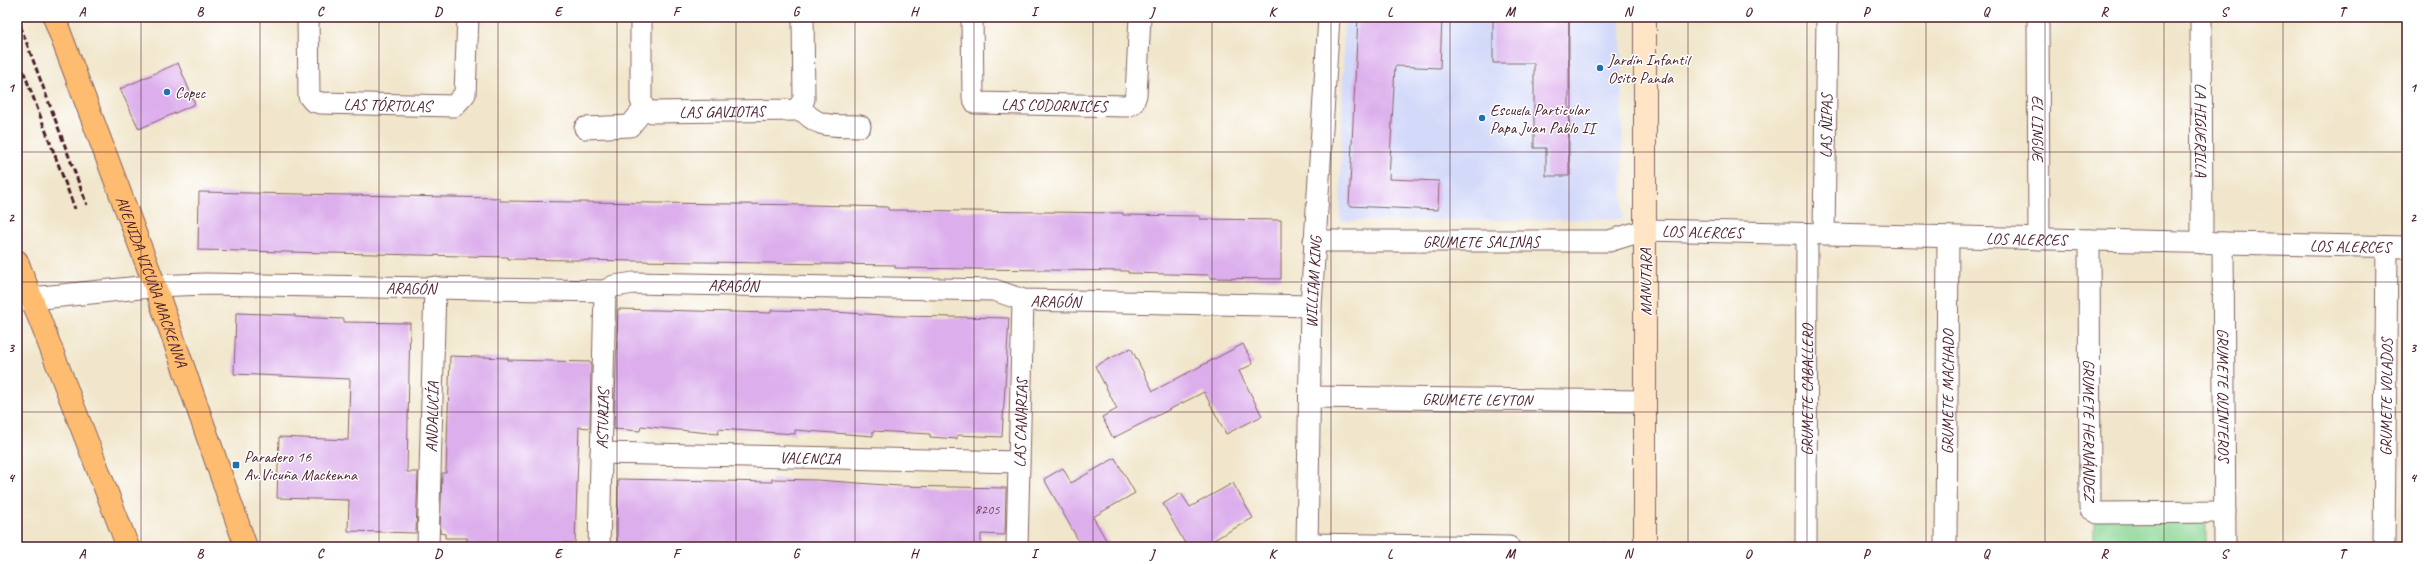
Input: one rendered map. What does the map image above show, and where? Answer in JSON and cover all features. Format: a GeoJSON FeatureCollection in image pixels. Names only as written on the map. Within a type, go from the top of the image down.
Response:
{"type":"FeatureCollection","features":[{"type":"Feature","properties":{"kind":"main road","name":"AVENIDA VICUÑA MACKENNA"},"geometry":{"type":"LineString","coordinates":[[54,17],[155,286],[246,547]]}},
{"type":"Feature","properties":{"kind":"main road","name":"MANUTARA"},"geometry":{"type":"LineString","coordinates":[[1645,17],[1645,547]]}},
{"type":"Feature","properties":{"kind":"main road"},"geometry":{"type":"LineString","coordinates":[[17,261],[24,299],[128,547]]}},
{"type":"Feature","properties":{"kind":"street","name":"LAS TÓRTOLAS"},"geometry":{"type":"LineString","coordinates":[[308,17],[309,96],[313,101],[320,103],[454,106],[465,94],[468,17]]}},
{"type":"Feature","properties":{"kind":"street"},"geometry":{"type":"LineString","coordinates":[[585,128],[630,126],[644,109],[641,100],[641,17]]}},
{"type":"Feature","properties":{"kind":"street"},"geometry":{"type":"LineString","coordinates":[[803,17],[804,99],[800,107],[808,118],[818,124],[860,126]]}},
{"type":"Feature","properties":{"kind":"street","name":"LAS CODORNICES"},"geometry":{"type":"LineString","coordinates":[[972,17],[973,97],[976,103],[1120,106],[1127,106],[1133,103],[1136,96],[1140,17]]}},
{"type":"Feature","properties":{"kind":"street","name":"WILLIAM KING"},"geometry":{"type":"LineString","coordinates":[[1308,545],[1311,306],[1329,17]]}},
{"type":"Feature","properties":{"kind":"street","name":"LAS ÑIPAS"},"geometry":{"type":"LineString","coordinates":[[1815,234],[1827,17]]}},
{"type":"Feature","properties":{"kind":"street","name":"EL LINGUE"},"geometry":{"type":"LineString","coordinates":[[2038,17],[2039,239]]}},
{"type":"Feature","properties":{"kind":"street","name":"LA HIGUERILLA"},"geometry":{"type":"LineString","coordinates":[[2200,17],[2202,243]]}},
{"type":"Feature","properties":{"kind":"street","name":"LAS GAVIOTAS"},"geometry":{"type":"LineString","coordinates":[[644,109],[652,112],[792,112],[800,107]]}},
{"type":"Feature","properties":{"kind":"street","name":"GRUMETE SALINAS"},"geometry":{"type":"LineString","coordinates":[[1314,241],[1609,241],[1645,230]]}},
{"type":"Feature","properties":{"kind":"street","name":"LOS ALERCES"},"geometry":{"type":"LineString","coordinates":[[1645,230],[2397,247]]}},
{"type":"Feature","properties":{"kind":"street","name":"GRUMETE CABALLERO"},"geometry":{"type":"LineString","coordinates":[[1806,547],[1815,234]]}},
{"type":"Feature","properties":{"kind":"street","name":"GRUMETE MACHADO"},"geometry":{"type":"LineString","coordinates":[[1946,547],[1948,237]]}},
{"type":"Feature","properties":{"kind":"street","name":"GRUMETE HERNÁNDEZ"},"geometry":{"type":"LineString","coordinates":[[2089,240],[2090,508],[2098,513],[2225,512]]}},
{"type":"Feature","properties":{"kind":"street","name":"GRUMETE QUINTEROS"},"geometry":{"type":"LineString","coordinates":[[2223,243],[2225,547]]}},
{"type":"Feature","properties":{"kind":"street","name":"GRUMETE VOLADOS"},"geometry":{"type":"LineString","coordinates":[[2384,547],[2397,247]]}},
{"type":"Feature","properties":{"kind":"street","name":"ARAGÓN"},"geometry":{"type":"LineString","coordinates":[[155,286],[205,284],[605,291],[614,286],[634,283],[994,290],[1023,300],[1311,306]]}},
{"type":"Feature","properties":{"kind":"street"},"geometry":{"type":"LineString","coordinates":[[24,299],[155,286]]}},
{"type":"Feature","properties":{"kind":"street","name":"ANDALUCÍA"},"geometry":{"type":"LineString","coordinates":[[428,547],[435,287]]}},
{"type":"Feature","properties":{"kind":"street","name":"ASTURIAS"},"geometry":{"type":"LineString","coordinates":[[599,547],[605,291]]}},
{"type":"Feature","properties":{"kind":"street","name":"LAS CANARIAS"},"geometry":{"type":"LineString","coordinates":[[1017,547],[1023,300]]}},
{"type":"Feature","properties":{"kind":"street","name":"GRUMETE LEYTON"},"geometry":{"type":"LineString","coordinates":[[1310,397],[1645,401]]}},
{"type":"Feature","properties":{"kind":"street","name":"VALENCIA"},"geometry":{"type":"LineString","coordinates":[[601,453],[1019,462]]}},
{"type":"Feature","properties":{"kind":"street"},"geometry":{"type":"LineString","coordinates":[[1308,545],[1509,547]]}},
{"type":"Feature","properties":{"kind":"shaded area","name":"Escuela Particular Papa Juan Pablo II"},"geometry":{"type":"Polygon","coordinates":[[[1344,17],[1621,17],[1623,219],[1340,221],[1344,17]]]}},
{"type":"Feature","properties":{"kind":"green space"},"geometry":{"type":"Polygon","coordinates":[[[2206,515],[2206,547],[2094,547],[2094,516],[2206,515]]]}},
{"type":"Feature","properties":{"kind":"building"},"geometry":{"type":"Polygon","coordinates":[[[1358,17],[1442,18],[1440,68],[1395,66],[1389,179],[1439,181],[1438,210],[1349,206],[1358,17]]]}},
{"type":"Feature","properties":{"kind":"building"},"geometry":{"type":"Polygon","coordinates":[[[1493,18],[1569,18],[1569,176],[1546,176],[1546,148],[1534,148],[1534,63],[1493,63],[1493,18]]]}},
{"type":"Feature","properties":{"kind":"building"},"geometry":{"type":"Polygon","coordinates":[[[178,63],[195,104],[139,129],[120,89],[178,63]]]}},
{"type":"Feature","properties":{"kind":"building"},"geometry":{"type":"Polygon","coordinates":[[[199,192],[500,198],[500,201],[888,207],[888,210],[1123,213],[1123,215],[1200,216],[1200,219],[1281,220],[1281,279],[1210,278],[1210,275],[1128,273],[1128,271],[895,268],[895,265],[508,259],[508,257],[198,250],[199,192]]]}},
{"type":"Feature","properties":{"kind":"building"},"geometry":{"type":"Polygon","coordinates":[[[618,309],[771,313],[771,310],[816,311],[899,316],[1009,318],[1002,437],[957,435],[957,439],[930,437],[930,434],[873,431],[873,436],[795,430],[795,434],[719,429],[718,434],[641,426],[640,431],[614,429],[618,309]]]}},
{"type":"Feature","properties":{"kind":"building"},"geometry":{"type":"Polygon","coordinates":[[[236,313],[295,315],[295,317],[344,319],[344,322],[410,323],[407,472],[418,472],[416,533],[348,531],[349,500],[277,498],[279,437],[348,440],[350,379],[234,374],[236,313]]]}},
{"type":"Feature","properties":{"kind":"building"},"geometry":{"type":"Polygon","coordinates":[[[1243,344],[1253,364],[1239,371],[1262,416],[1226,434],[1204,392],[1113,438],[1102,417],[1117,409],[1095,366],[1131,348],[1153,391],[1243,344]]]}},
{"type":"Feature","properties":{"kind":"building"},"geometry":{"type":"Polygon","coordinates":[[[450,356],[508,358],[508,360],[591,362],[590,428],[579,427],[575,543],[552,543],[552,547],[467,547],[467,538],[445,538],[445,534],[440,533],[442,473],[446,473],[450,356]]]}},
{"type":"Feature","properties":{"kind":"building"},"geometry":{"type":"Polygon","coordinates":[[[1115,458],[1135,493],[1093,517],[1110,547],[1082,547],[1044,479],[1063,468],[1071,483],[1115,458]]]}},
{"type":"Feature","properties":{"kind":"building"},"geometry":{"type":"Polygon","coordinates":[[[618,479],[772,482],[772,479],[817,480],[899,486],[1006,488],[1005,535],[981,534],[981,547],[617,547],[618,479]]]}},
{"type":"Feature","properties":{"kind":"building"},"geometry":{"type":"Polygon","coordinates":[[[1233,483],[1253,518],[1201,547],[1187,547],[1163,504],[1181,493],[1190,507],[1233,483]]]}},
{"type":"Feature","properties":{"kind":"railway"},"geometry":{"type":"LineString","coordinates":[[17,17],[87,205]]}},
{"type":"Feature","properties":{"kind":"railway"},"geometry":{"type":"LineString","coordinates":[[17,54],[75,209]]}},
{"type":"Feature","properties":{"kind":"place","name":"Jardín Infantil Osito Panda"},"geometry":{"type":"Point","coordinates":[1600,68]}},
{"type":"Feature","properties":{"kind":"place","name":"Copec"},"geometry":{"type":"Point","coordinates":[167,92]}},
{"type":"Feature","properties":{"kind":"place","name":"Escuela Particular Papa Juan Pablo II"},"geometry":{"type":"Point","coordinates":[1482,118]}},
{"type":"Feature","properties":{"kind":"place","name":"Paradero 16 Av.Vicuña Mackenna"},"geometry":{"type":"Point","coordinates":[236,465]}}]}
